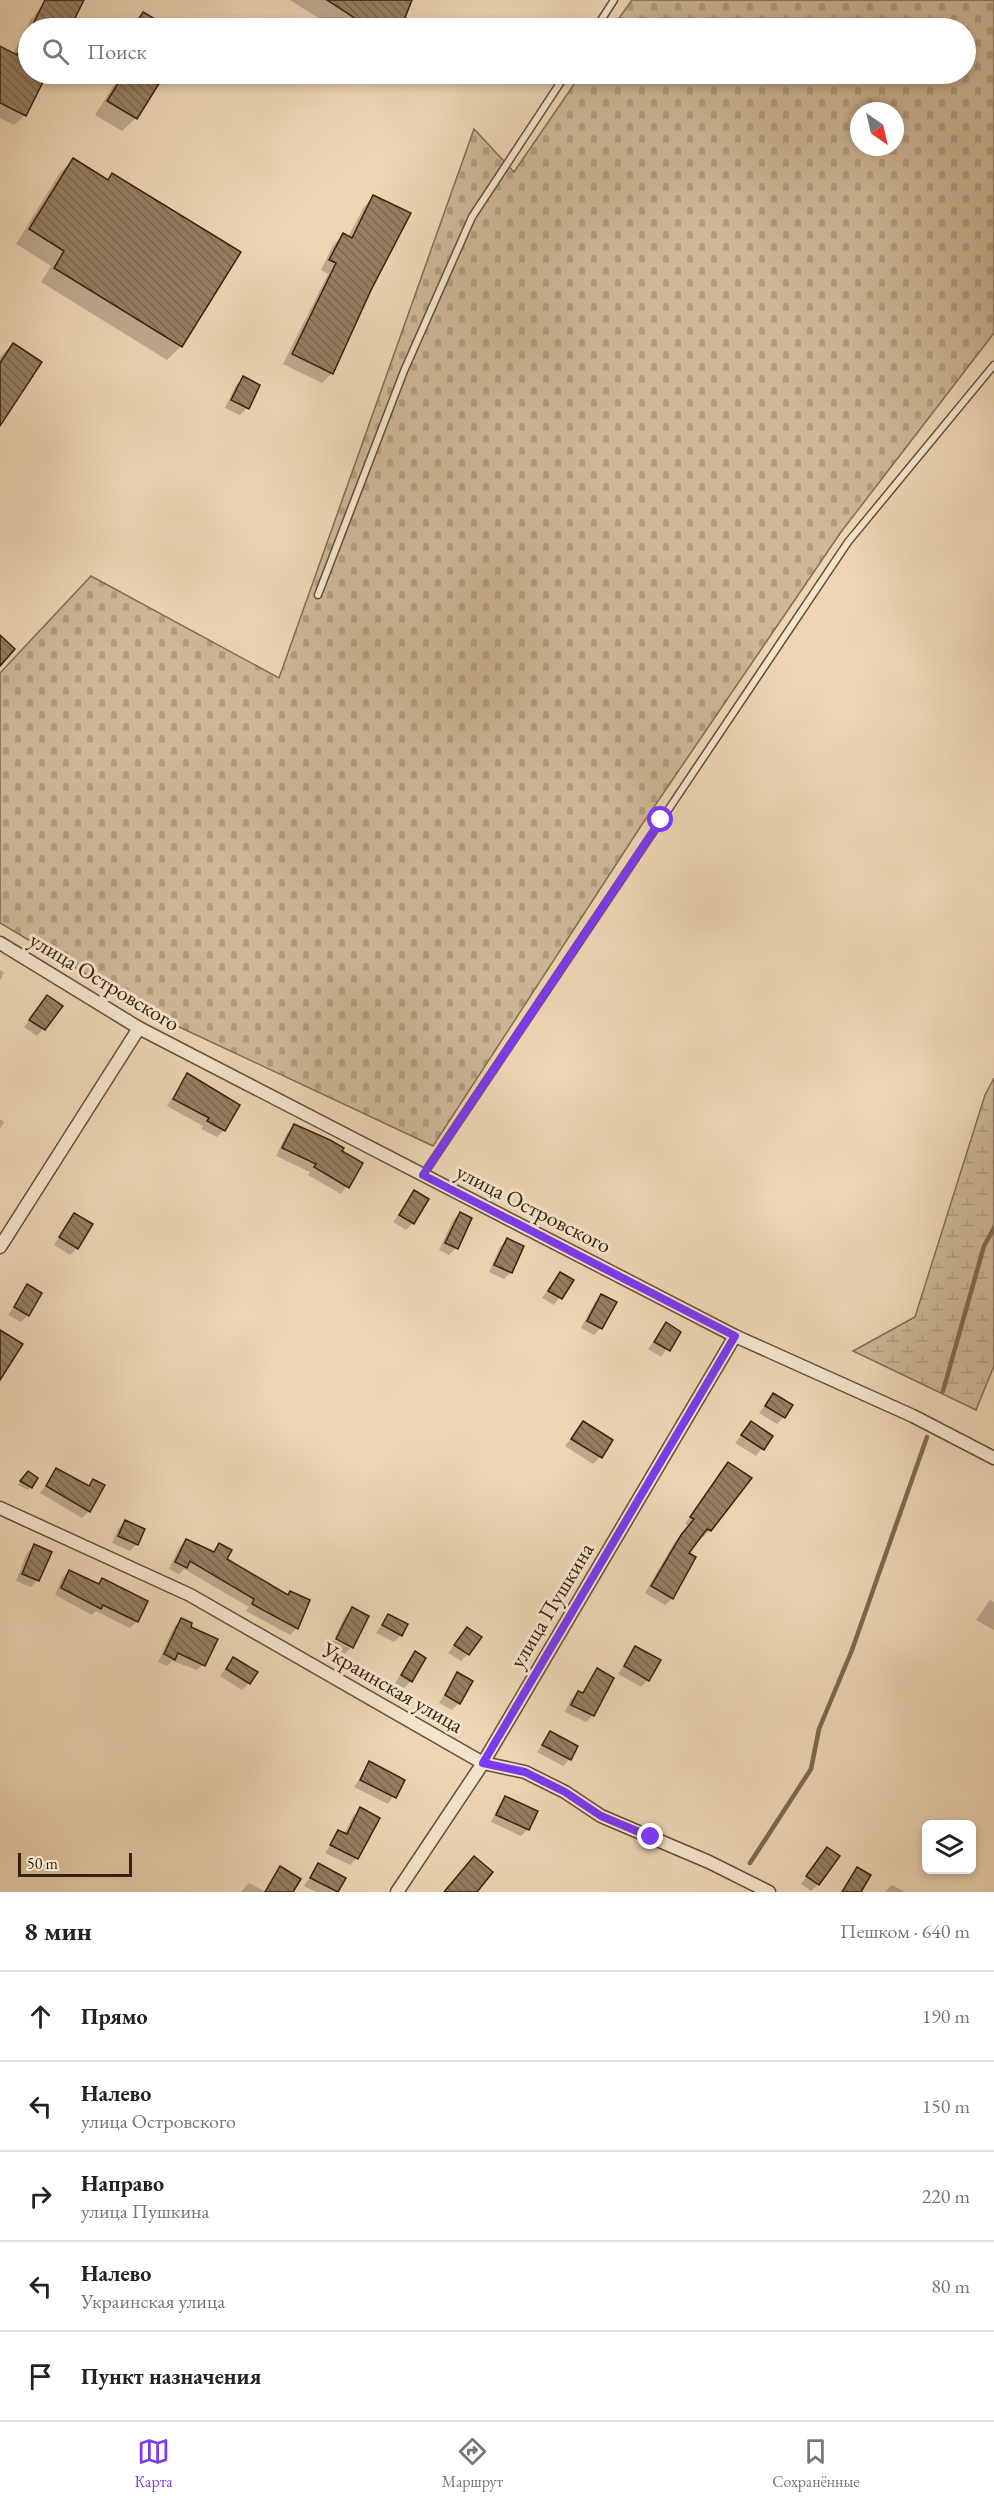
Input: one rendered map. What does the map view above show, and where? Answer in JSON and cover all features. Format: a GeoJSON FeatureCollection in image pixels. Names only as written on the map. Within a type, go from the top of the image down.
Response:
{"type":"FeatureCollection","features":[{"type":"Feature","properties":{"kind":"street","name":"улица Островского"},"geometry":{"type":"LineString","coordinates":[[0,943],[139,1028],[735,1336],[913,1416],[994,1458]]}},
{"type":"Feature","properties":{"kind":"street"},"geometry":{"type":"LineString","coordinates":[[0,1247],[139,1028]]}},
{"type":"Feature","properties":{"kind":"street","name":"улица Пушкина"},"geometry":{"type":"LineString","coordinates":[[397,1892],[483,1763],[735,1336]]}},
{"type":"Feature","properties":{"kind":"street","name":"Украинская улица"},"geometry":{"type":"LineString","coordinates":[[0,1508],[190,1595],[483,1763],[525,1772],[565,1792],[601,1816],[709,1862],[769,1892]]}},
{"type":"Feature","properties":{"kind":"lane"},"geometry":{"type":"LineString","coordinates":[[602,18],[614,0]]}},
{"type":"Feature","properties":{"kind":"lane"},"geometry":{"type":"LineString","coordinates":[[318,595],[404,371],[472,217],[560,84]]}},
{"type":"Feature","properties":{"kind":"lane"},"geometry":{"type":"LineString","coordinates":[[423,1175],[848,542],[994,365]]}},
{"type":"Feature","properties":{"kind":"green space"},"geometry":{"type":"Polygon","coordinates":[[[632,0],[994,0],[994,333],[841,532],[641,826],[433,1146],[158,1017],[0,923],[0,673],[91,576],[279,678],[474,129],[514,172],[574,84],[976,84],[976,18],[619,18],[632,0]]]}},
{"type":"Feature","properties":{"kind":"green space"},"geometry":{"type":"Polygon","coordinates":[[[994,1078],[994,1366],[976,1410],[853,1351],[915,1317],[985,1095],[994,1078]]]}},
{"type":"Feature","properties":{"kind":"building"},"geometry":{"type":"Polygon","coordinates":[[[45,0],[84,0],[75,18],[36,18],[45,0]]]}},
{"type":"Feature","properties":{"kind":"building"},"geometry":{"type":"Polygon","coordinates":[[[327,0],[412,0],[405,18],[355,18],[327,0]]]}},
{"type":"Feature","properties":{"kind":"building"},"geometry":{"type":"Polygon","coordinates":[[[143,12],[153,18],[139,18],[143,12]]]}},
{"type":"Feature","properties":{"kind":"building"},"geometry":{"type":"Polygon","coordinates":[[[0,46],[17,55],[18,53],[18,84],[42,84],[26,116],[0,103],[0,46]]]}},
{"type":"Feature","properties":{"kind":"building"},"geometry":{"type":"Polygon","coordinates":[[[118,84],[159,84],[137,119],[107,101],[118,84]]]}},
{"type":"Feature","properties":{"kind":"building"},"geometry":{"type":"Polygon","coordinates":[[[73,158],[108,180],[112,173],[241,252],[182,347],[54,268],[64,251],[29,229],[73,158]]]}},
{"type":"Feature","properties":{"kind":"building"},"geometry":{"type":"Polygon","coordinates":[[[373,195],[411,213],[371,290],[333,374],[292,354],[336,263],[329,260],[343,233],[352,238],[373,195]]]}},
{"type":"Feature","properties":{"kind":"building"},"geometry":{"type":"Polygon","coordinates":[[[13,343],[42,362],[0,426],[0,363],[13,343]]]}},
{"type":"Feature","properties":{"kind":"building"},"geometry":{"type":"Polygon","coordinates":[[[243,376],[260,385],[249,409],[231,400],[243,376]]]}},
{"type":"Feature","properties":{"kind":"building"},"geometry":{"type":"Polygon","coordinates":[[[0,635],[15,649],[0,666],[0,635]]]}},
{"type":"Feature","properties":{"kind":"building"},"geometry":{"type":"Polygon","coordinates":[[[47,995],[63,1006],[45,1030],[29,1020],[47,995]]]}},
{"type":"Feature","properties":{"kind":"building"},"geometry":{"type":"Polygon","coordinates":[[[187,1073],[240,1105],[225,1131],[207,1121],[209,1118],[173,1099],[187,1073]]]}},
{"type":"Feature","properties":{"kind":"building"},"geometry":{"type":"Polygon","coordinates":[[[294,1124],[330,1140],[344,1148],[342,1151],[363,1163],[349,1188],[314,1167],[316,1164],[282,1148],[294,1124]]]}},
{"type":"Feature","properties":{"kind":"building"},"geometry":{"type":"Polygon","coordinates":[[[414,1190],[429,1199],[414,1224],[399,1215],[414,1190]]]}},
{"type":"Feature","properties":{"kind":"building"},"geometry":{"type":"Polygon","coordinates":[[[460,1212],[472,1218],[458,1249],[445,1243],[460,1212]]]}},
{"type":"Feature","properties":{"kind":"building"},"geometry":{"type":"Polygon","coordinates":[[[74,1213],[93,1224],[78,1249],[59,1237],[74,1213]]]}},
{"type":"Feature","properties":{"kind":"building"},"geometry":{"type":"Polygon","coordinates":[[[507,1238],[524,1246],[512,1273],[494,1265],[507,1238]]]}},
{"type":"Feature","properties":{"kind":"building"},"geometry":{"type":"Polygon","coordinates":[[[560,1272],[574,1280],[562,1299],[548,1291],[560,1272]]]}},
{"type":"Feature","properties":{"kind":"building"},"geometry":{"type":"Polygon","coordinates":[[[27,1284],[42,1293],[29,1316],[14,1307],[27,1284]]]}},
{"type":"Feature","properties":{"kind":"building"},"geometry":{"type":"Polygon","coordinates":[[[601,1294],[617,1302],[602,1329],[587,1321],[601,1294]]]}},
{"type":"Feature","properties":{"kind":"building"},"geometry":{"type":"Polygon","coordinates":[[[666,1322],[681,1332],[670,1351],[654,1342],[666,1322]]]}},
{"type":"Feature","properties":{"kind":"building"},"geometry":{"type":"Polygon","coordinates":[[[0,1330],[23,1344],[0,1380],[0,1330]]]}},
{"type":"Feature","properties":{"kind":"building"},"geometry":{"type":"Polygon","coordinates":[[[773,1393],[793,1405],[785,1418],[765,1406],[773,1393]]]}},
{"type":"Feature","properties":{"kind":"building"},"geometry":{"type":"Polygon","coordinates":[[[583,1421],[613,1440],[602,1458],[571,1439],[583,1421]]]}},
{"type":"Feature","properties":{"kind":"building"},"geometry":{"type":"Polygon","coordinates":[[[751,1421],[773,1436],[764,1450],[741,1435],[751,1421]]]}},
{"type":"Feature","properties":{"kind":"building"},"geometry":{"type":"Polygon","coordinates":[[[728,1462],[752,1478],[711,1531],[707,1529],[689,1553],[696,1557],[673,1599],[651,1586],[681,1535],[694,1519],[690,1517],[728,1462]]]}},
{"type":"Feature","properties":{"kind":"building"},"geometry":{"type":"Polygon","coordinates":[[[56,1468],[89,1486],[93,1479],[105,1485],[90,1512],[46,1486],[56,1468]]]}},
{"type":"Feature","properties":{"kind":"building"},"geometry":{"type":"Polygon","coordinates":[[[28,1471],[38,1478],[32,1488],[20,1481],[28,1471]]]}},
{"type":"Feature","properties":{"kind":"building"},"geometry":{"type":"Polygon","coordinates":[[[125,1520],[145,1529],[138,1545],[118,1536],[125,1520]]]}},
{"type":"Feature","properties":{"kind":"building"},"geometry":{"type":"Polygon","coordinates":[[[186,1539],[214,1552],[219,1543],[232,1550],[227,1559],[288,1595],[290,1591],[310,1600],[298,1629],[252,1604],[254,1599],[190,1561],[187,1568],[175,1562],[186,1539]]]}},
{"type":"Feature","properties":{"kind":"building"},"geometry":{"type":"Polygon","coordinates":[[[34,1544],[52,1552],[39,1581],[22,1574],[34,1544]]]}},
{"type":"Feature","properties":{"kind":"building"},"geometry":{"type":"Polygon","coordinates":[[[69,1570],[99,1584],[102,1578],[148,1601],[138,1622],[103,1605],[101,1609],[61,1588],[69,1570]]]}},
{"type":"Feature","properties":{"kind":"building"},"geometry":{"type":"Polygon","coordinates":[[[352,1607],[369,1616],[353,1648],[336,1639],[352,1607]]]}},
{"type":"Feature","properties":{"kind":"building"},"geometry":{"type":"Polygon","coordinates":[[[388,1614],[408,1624],[402,1636],[382,1625],[388,1614]]]}},
{"type":"Feature","properties":{"kind":"building"},"geometry":{"type":"Polygon","coordinates":[[[181,1618],[192,1623],[191,1627],[218,1639],[205,1666],[178,1653],[175,1660],[164,1654],[181,1618]]]}},
{"type":"Feature","properties":{"kind":"building"},"geometry":{"type":"Polygon","coordinates":[[[467,1627],[482,1637],[469,1655],[454,1645],[467,1627]]]}},
{"type":"Feature","properties":{"kind":"building"},"geometry":{"type":"Polygon","coordinates":[[[635,1646],[661,1660],[649,1681],[624,1666],[635,1646]]]}},
{"type":"Feature","properties":{"kind":"building"},"geometry":{"type":"Polygon","coordinates":[[[415,1651],[426,1658],[412,1682],[401,1675],[415,1651]]]}},
{"type":"Feature","properties":{"kind":"building"},"geometry":{"type":"Polygon","coordinates":[[[233,1657],[258,1672],[250,1684],[226,1669],[233,1657]]]}},
{"type":"Feature","properties":{"kind":"building"},"geometry":{"type":"Polygon","coordinates":[[[597,1668],[614,1678],[594,1716],[571,1705],[578,1691],[583,1693],[597,1668]]]}},
{"type":"Feature","properties":{"kind":"building"},"geometry":{"type":"Polygon","coordinates":[[[457,1672],[473,1681],[460,1704],[445,1695],[457,1672]]]}},
{"type":"Feature","properties":{"kind":"building"},"geometry":{"type":"Polygon","coordinates":[[[550,1731],[578,1746],[571,1760],[542,1745],[550,1731]]]}},
{"type":"Feature","properties":{"kind":"building"},"geometry":{"type":"Polygon","coordinates":[[[369,1761],[405,1780],[396,1798],[360,1780],[369,1761]]]}},
{"type":"Feature","properties":{"kind":"building"},"geometry":{"type":"Polygon","coordinates":[[[505,1796],[538,1811],[529,1830],[496,1815],[505,1796]]]}},
{"type":"Feature","properties":{"kind":"building"},"geometry":{"type":"Polygon","coordinates":[[[360,1807],[380,1818],[358,1859],[330,1845],[338,1830],[347,1834],[360,1807]]]}},
{"type":"Feature","properties":{"kind":"building"},"geometry":{"type":"Polygon","coordinates":[[[827,1847],[840,1856],[819,1885],[806,1876],[827,1847]]]}},
{"type":"Feature","properties":{"kind":"building"},"geometry":{"type":"Polygon","coordinates":[[[474,1856],[493,1872],[477,1892],[444,1892],[474,1856]]]}},
{"type":"Feature","properties":{"kind":"building"},"geometry":{"type":"Polygon","coordinates":[[[318,1863],[346,1878],[338,1892],[310,1878],[318,1863]]]}},
{"type":"Feature","properties":{"kind":"building"},"geometry":{"type":"Polygon","coordinates":[[[280,1866],[301,1879],[293,1892],[265,1892],[280,1866]]]}},
{"type":"Feature","properties":{"kind":"building"},"geometry":{"type":"Polygon","coordinates":[[[857,1867],[871,1875],[861,1892],[842,1892],[857,1867]]]}},
{"type":"Feature","properties":{"kind":"waterway"},"geometry":{"type":"LineString","coordinates":[[943,1391],[984,1246],[994,1228]]}},
{"type":"Feature","properties":{"kind":"waterway"},"geometry":{"type":"LineString","coordinates":[[750,1863],[811,1769],[819,1729],[852,1650],[927,1437]]}},
{"type":"Feature","properties":{"kind":"route"},"geometry":{"type":"LineString","coordinates":[[651,1837],[601,1816],[565,1792],[525,1772],[483,1763],[735,1336],[423,1175],[661,820]]}}]}
